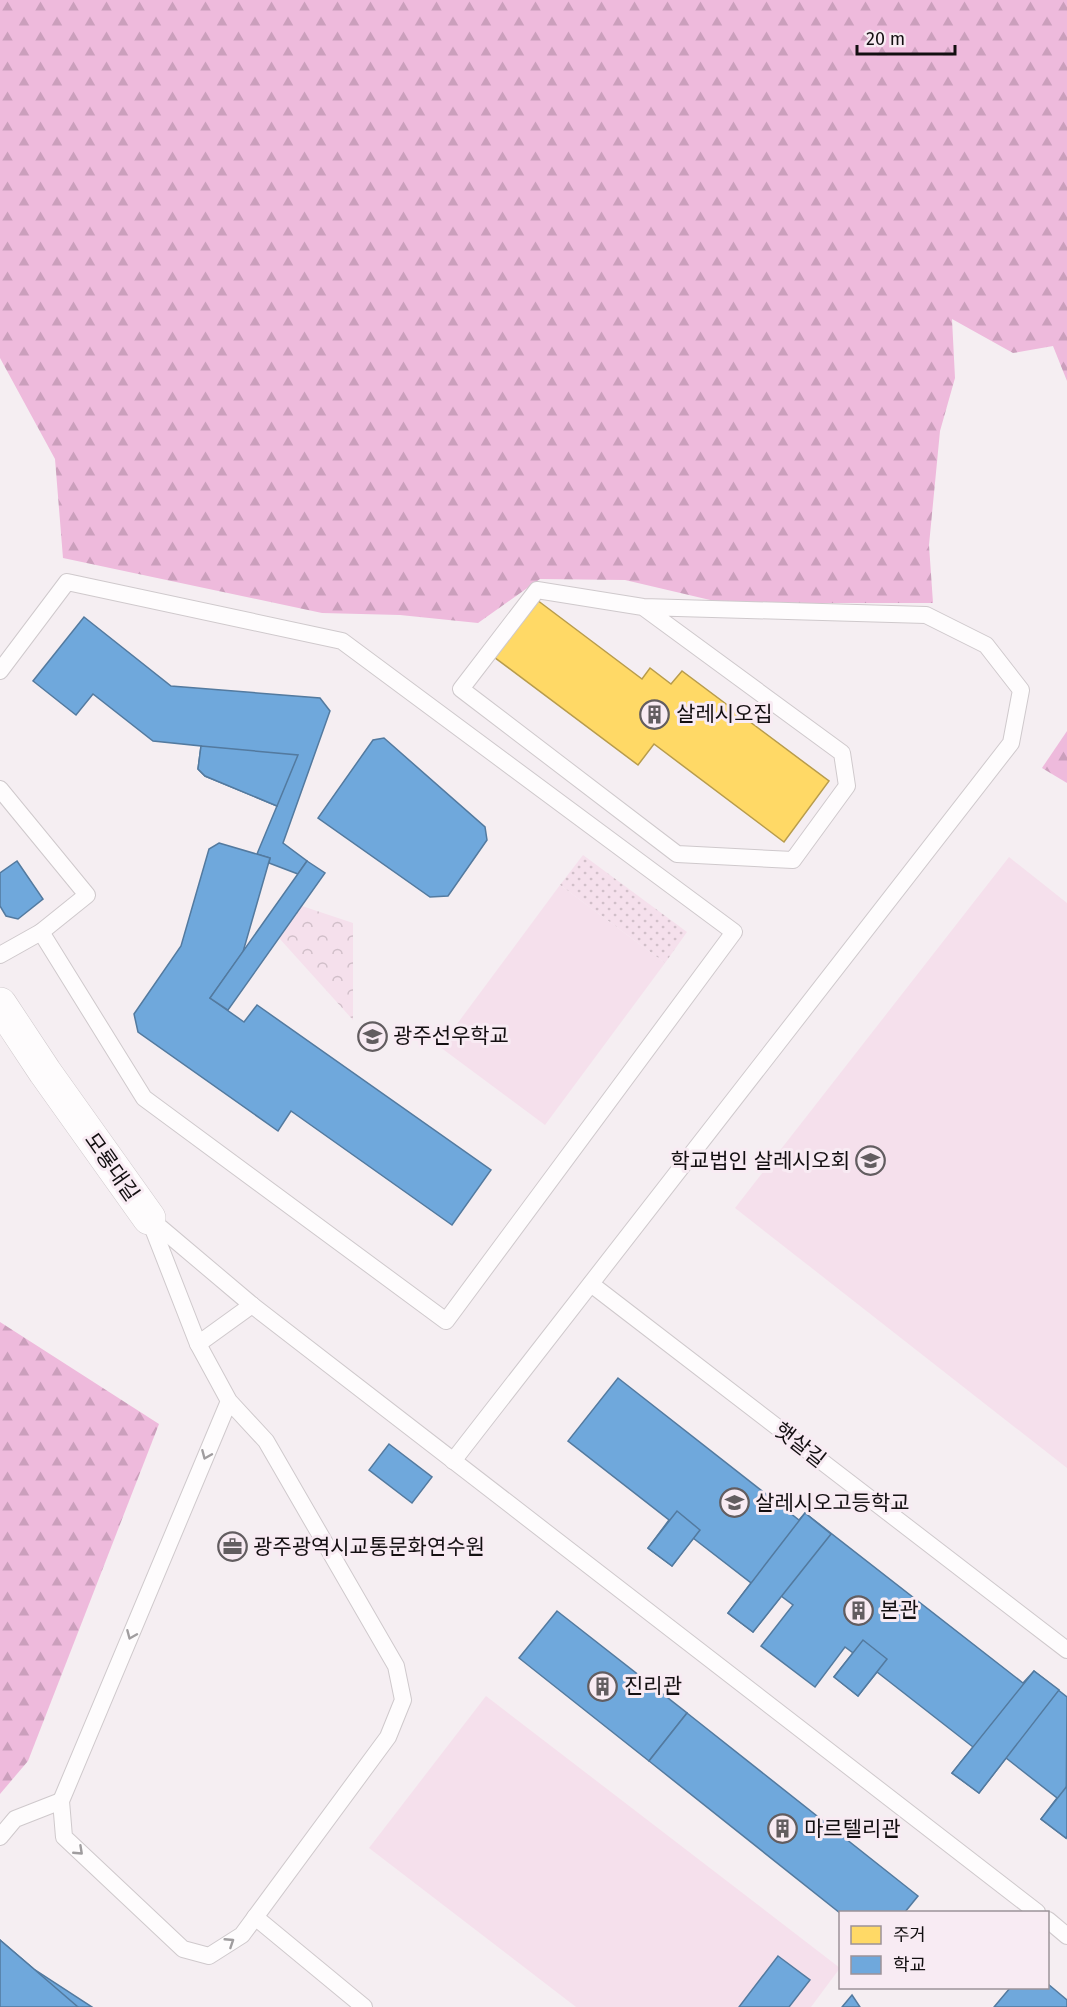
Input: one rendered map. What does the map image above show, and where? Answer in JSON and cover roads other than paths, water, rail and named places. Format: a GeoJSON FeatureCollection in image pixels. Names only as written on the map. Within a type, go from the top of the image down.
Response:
{"type":"FeatureCollection","features":[{"type":"Feature","properties":{"kind":"street","name":"모룡대길"},"geometry":{"type":"LineString","coordinates":[[0,1004],[45,1072],[149,1218]]}},
{"type":"Feature","properties":{"kind":"lane"},"geometry":{"type":"LineString","coordinates":[[0,671],[67,582],[342,641],[734,932],[446,1321],[144,1098],[41,932]]}},
{"type":"Feature","properties":{"kind":"lane"},"geometry":{"type":"LineString","coordinates":[[453,1461],[1011,743],[1021,690],[986,645],[926,615],[644,607],[537,590],[461,689],[677,854],[793,860],[847,786],[842,753],[644,607]]}},
{"type":"Feature","properties":{"kind":"lane"},"geometry":{"type":"LineString","coordinates":[[0,789],[87,895],[41,932],[0,955]]}},
{"type":"Feature","properties":{"kind":"lane"},"geometry":{"type":"LineString","coordinates":[[149,1218],[198,1344],[229,1401],[267,1441],[396,1666],[403,1700],[388,1737],[242,1935],[209,1956],[183,1949],[64,1837],[61,1801],[229,1401]]}},
{"type":"Feature","properties":{"kind":"lane","name":"모룡대길"},"geometry":{"type":"LineString","coordinates":[[149,1218],[252,1305],[1036,1911]]}},
{"type":"Feature","properties":{"kind":"lane","name":"햇살길"},"geometry":{"type":"LineString","coordinates":[[591,1284],[1067,1650]]}},
{"type":"Feature","properties":{"kind":"lane"},"geometry":{"type":"LineString","coordinates":[[198,1344],[252,1305]]}},
{"type":"Feature","properties":{"kind":"lane"},"geometry":{"type":"LineString","coordinates":[[0,1837],[15,1819],[61,1801]]}},
{"type":"Feature","properties":{"kind":"lane"},"geometry":{"type":"LineString","coordinates":[[255,1917],[364,2007]]}},
{"type":"Feature","properties":{"kind":"lane"},"geometry":{"type":"LineString","coordinates":[[1049,1922],[1067,1935]]}},
{"type":"Feature","properties":{"kind":"place","name":"살레시오집"},"geometry":{"type":"Point","coordinates":[655,714]}},
{"type":"Feature","properties":{"kind":"place","name":"광주선우학교"},"geometry":{"type":"Point","coordinates":[372,1036]}},
{"type":"Feature","properties":{"kind":"place","name":"학교법인 살레시오회"},"geometry":{"type":"Point","coordinates":[871,1161]}},
{"type":"Feature","properties":{"kind":"place","name":"살레시오고등학교"},"geometry":{"type":"Point","coordinates":[734,1503]}},
{"type":"Feature","properties":{"kind":"place","name":"광주광역시교통문화연수원"},"geometry":{"type":"Point","coordinates":[232,1547]}},
{"type":"Feature","properties":{"kind":"place","name":"본관"},"geometry":{"type":"Point","coordinates":[859,1610]}},
{"type":"Feature","properties":{"kind":"place","name":"진리관"},"geometry":{"type":"Point","coordinates":[603,1686]}},
{"type":"Feature","properties":{"kind":"place","name":"마르텔리관"},"geometry":{"type":"Point","coordinates":[783,1829]}}]}
